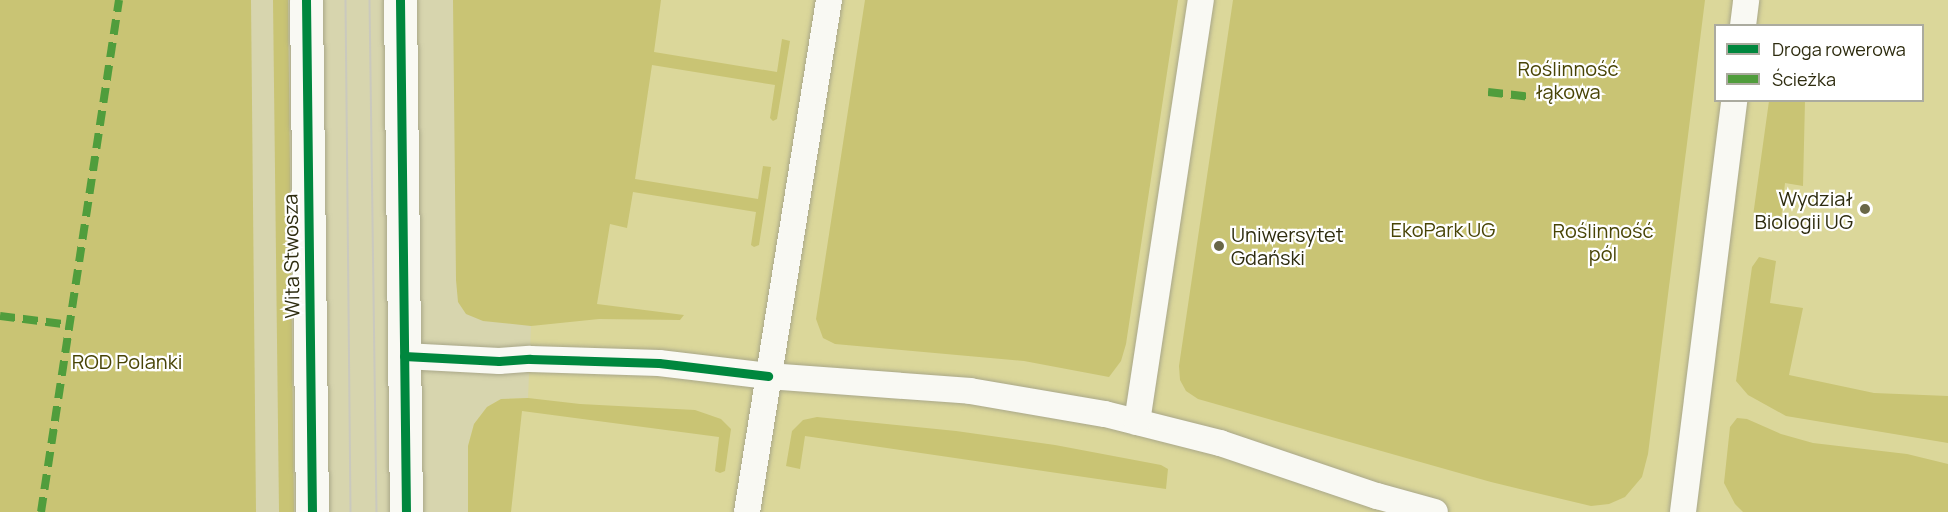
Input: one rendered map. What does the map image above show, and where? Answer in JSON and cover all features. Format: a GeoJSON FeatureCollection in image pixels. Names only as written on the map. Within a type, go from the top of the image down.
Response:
{"type":"FeatureCollection","features":[{"type":"Feature","properties":{"kind":"street","name":"Wita Stwosza"},"geometry":{"type":"LineString","coordinates":[[306,0],[312,512]]}},
{"type":"Feature","properties":{"kind":"street"},"geometry":{"type":"LineString","coordinates":[[400,0],[406,512]]}},
{"type":"Feature","properties":{"kind":"lane"},"geometry":{"type":"LineString","coordinates":[[747,512],[830,0]]}},
{"type":"Feature","properties":{"kind":"lane"},"geometry":{"type":"LineString","coordinates":[[1137,422],[1201,0]]}},
{"type":"Feature","properties":{"kind":"lane"},"geometry":{"type":"LineString","coordinates":[[1743,24],[1746,0]]}},
{"type":"Feature","properties":{"kind":"lane"},"geometry":{"type":"LineString","coordinates":[[1683,512],[1734,102]]}},
{"type":"Feature","properties":{"kind":"lane"},"geometry":{"type":"LineString","coordinates":[[404,356],[499,361],[530,359],[658,363],[768,376],[970,391],[1105,414],[1220,443],[1377,496],[1435,512]]}},
{"type":"Feature","properties":{"kind":"shaded area","name":"Uniwersytet Gdański"},"geometry":{"type":"Polygon","coordinates":[[[479,0],[1948,0],[1948,512],[468,512],[468,446],[474,424],[487,407],[501,399],[528,398],[531,326],[499,291],[479,0]]]}},
{"type":"Feature","properties":{"kind":"green space","name":"ROD Polanki"},"geometry":{"type":"Polygon","coordinates":[[[0,0],[251,0],[256,512],[0,512],[0,0]]]}},
{"type":"Feature","properties":{"kind":"green space"},"geometry":{"type":"Polygon","coordinates":[[[273,0],[288,0],[294,512],[279,512],[273,0]]]}},
{"type":"Feature","properties":{"kind":"green space"},"geometry":{"type":"Polygon","coordinates":[[[453,0],[661,0],[654,52],[777,72],[782,39],[790,41],[777,119],[773,121],[770,118],[775,85],[652,65],[635,179],[758,199],[763,166],[771,167],[759,245],[754,247],[751,245],[756,212],[633,192],[627,228],[610,224],[597,304],[684,315],[680,320],[599,319],[531,326],[483,321],[466,314],[458,302],[456,280],[453,0]]]}},
{"type":"Feature","properties":{"kind":"green space"},"geometry":{"type":"Polygon","coordinates":[[[865,0],[1178,0],[1126,344],[1121,361],[1109,377],[1024,361],[835,344],[823,338],[816,319],[865,0]]]}},
{"type":"Feature","properties":{"kind":"green space","name":"EkoPark UG"},"geometry":{"type":"Polygon","coordinates":[[[1233,0],[1705,0],[1648,454],[1642,477],[1625,497],[1609,504],[1591,506],[1491,482],[1198,399],[1186,391],[1180,380],[1179,366],[1233,0]]]}},
{"type":"Feature","properties":{"kind":"green space"},"geometry":{"type":"Polygon","coordinates":[[[1769,102],[1805,102],[1803,186],[1785,183],[1780,229],[1760,228],[1753,216],[1769,102]]]}},
{"type":"Feature","properties":{"kind":"green space"},"geometry":{"type":"Polygon","coordinates":[[[1759,257],[1776,261],[1770,303],[1803,308],[1789,375],[1874,393],[1948,396],[1948,443],[1786,416],[1748,395],[1736,381],[1752,267],[1759,257]]]}},
{"type":"Feature","properties":{"kind":"green space"},"geometry":{"type":"Polygon","coordinates":[[[528,398],[580,404],[695,410],[721,419],[731,429],[725,471],[720,473],[715,471],[719,437],[522,411],[511,512],[468,512],[468,446],[474,424],[487,407],[501,399],[528,398]]]}},
{"type":"Feature","properties":{"kind":"green space"},"geometry":{"type":"Polygon","coordinates":[[[817,417],[956,431],[1055,445],[1161,465],[1168,469],[1166,489],[805,436],[800,469],[786,466],[792,431],[803,420],[817,417]]]}},
{"type":"Feature","properties":{"kind":"green space"},"geometry":{"type":"Polygon","coordinates":[[[1737,418],[1747,419],[1781,434],[1813,443],[1907,454],[1948,464],[1948,512],[1743,512],[1735,504],[1724,483],[1730,427],[1737,418]]]}},
{"type":"Feature","properties":{"kind":"tram line"},"geometry":{"type":"LineString","coordinates":[[346,0],[351,512]]}},
{"type":"Feature","properties":{"kind":"tram line"},"geometry":{"type":"LineString","coordinates":[[370,0],[377,512]]}},
{"type":"Feature","properties":{"kind":"marked path"},"geometry":{"type":"LineString","coordinates":[[41,512],[119,0]]}},
{"type":"Feature","properties":{"kind":"marked path"},"geometry":{"type":"LineString","coordinates":[[1488,92],[1531,97]]}},
{"type":"Feature","properties":{"kind":"marked path"},"geometry":{"type":"LineString","coordinates":[[0,316],[70,325]]}},
{"type":"Feature","properties":{"kind":"cycle path"},"geometry":{"type":"LineString","coordinates":[[306,0],[312,512]]}},
{"type":"Feature","properties":{"kind":"cycle path"},"geometry":{"type":"LineString","coordinates":[[400,0],[406,512]]}},
{"type":"Feature","properties":{"kind":"cycle path"},"geometry":{"type":"LineString","coordinates":[[404,356],[499,361],[530,359],[659,363],[768,376]]}},
{"type":"Feature","properties":{"kind":"place","name":"Wydział Biologii UG"},"geometry":{"type":"Point","coordinates":[1865,209]}},
{"type":"Feature","properties":{"kind":"place","name":"Uniwersytet Gdański"},"geometry":{"type":"Point","coordinates":[1219,246]}},
{"type":"Feature","properties":{"kind":"park label","name":"Roślinność łąkowa"},"geometry":{"type":"Point","coordinates":[1568,80]}},
{"type":"Feature","properties":{"kind":"park label","name":"Roślinność pól"},"geometry":{"type":"Point","coordinates":[1603,242]}}]}
